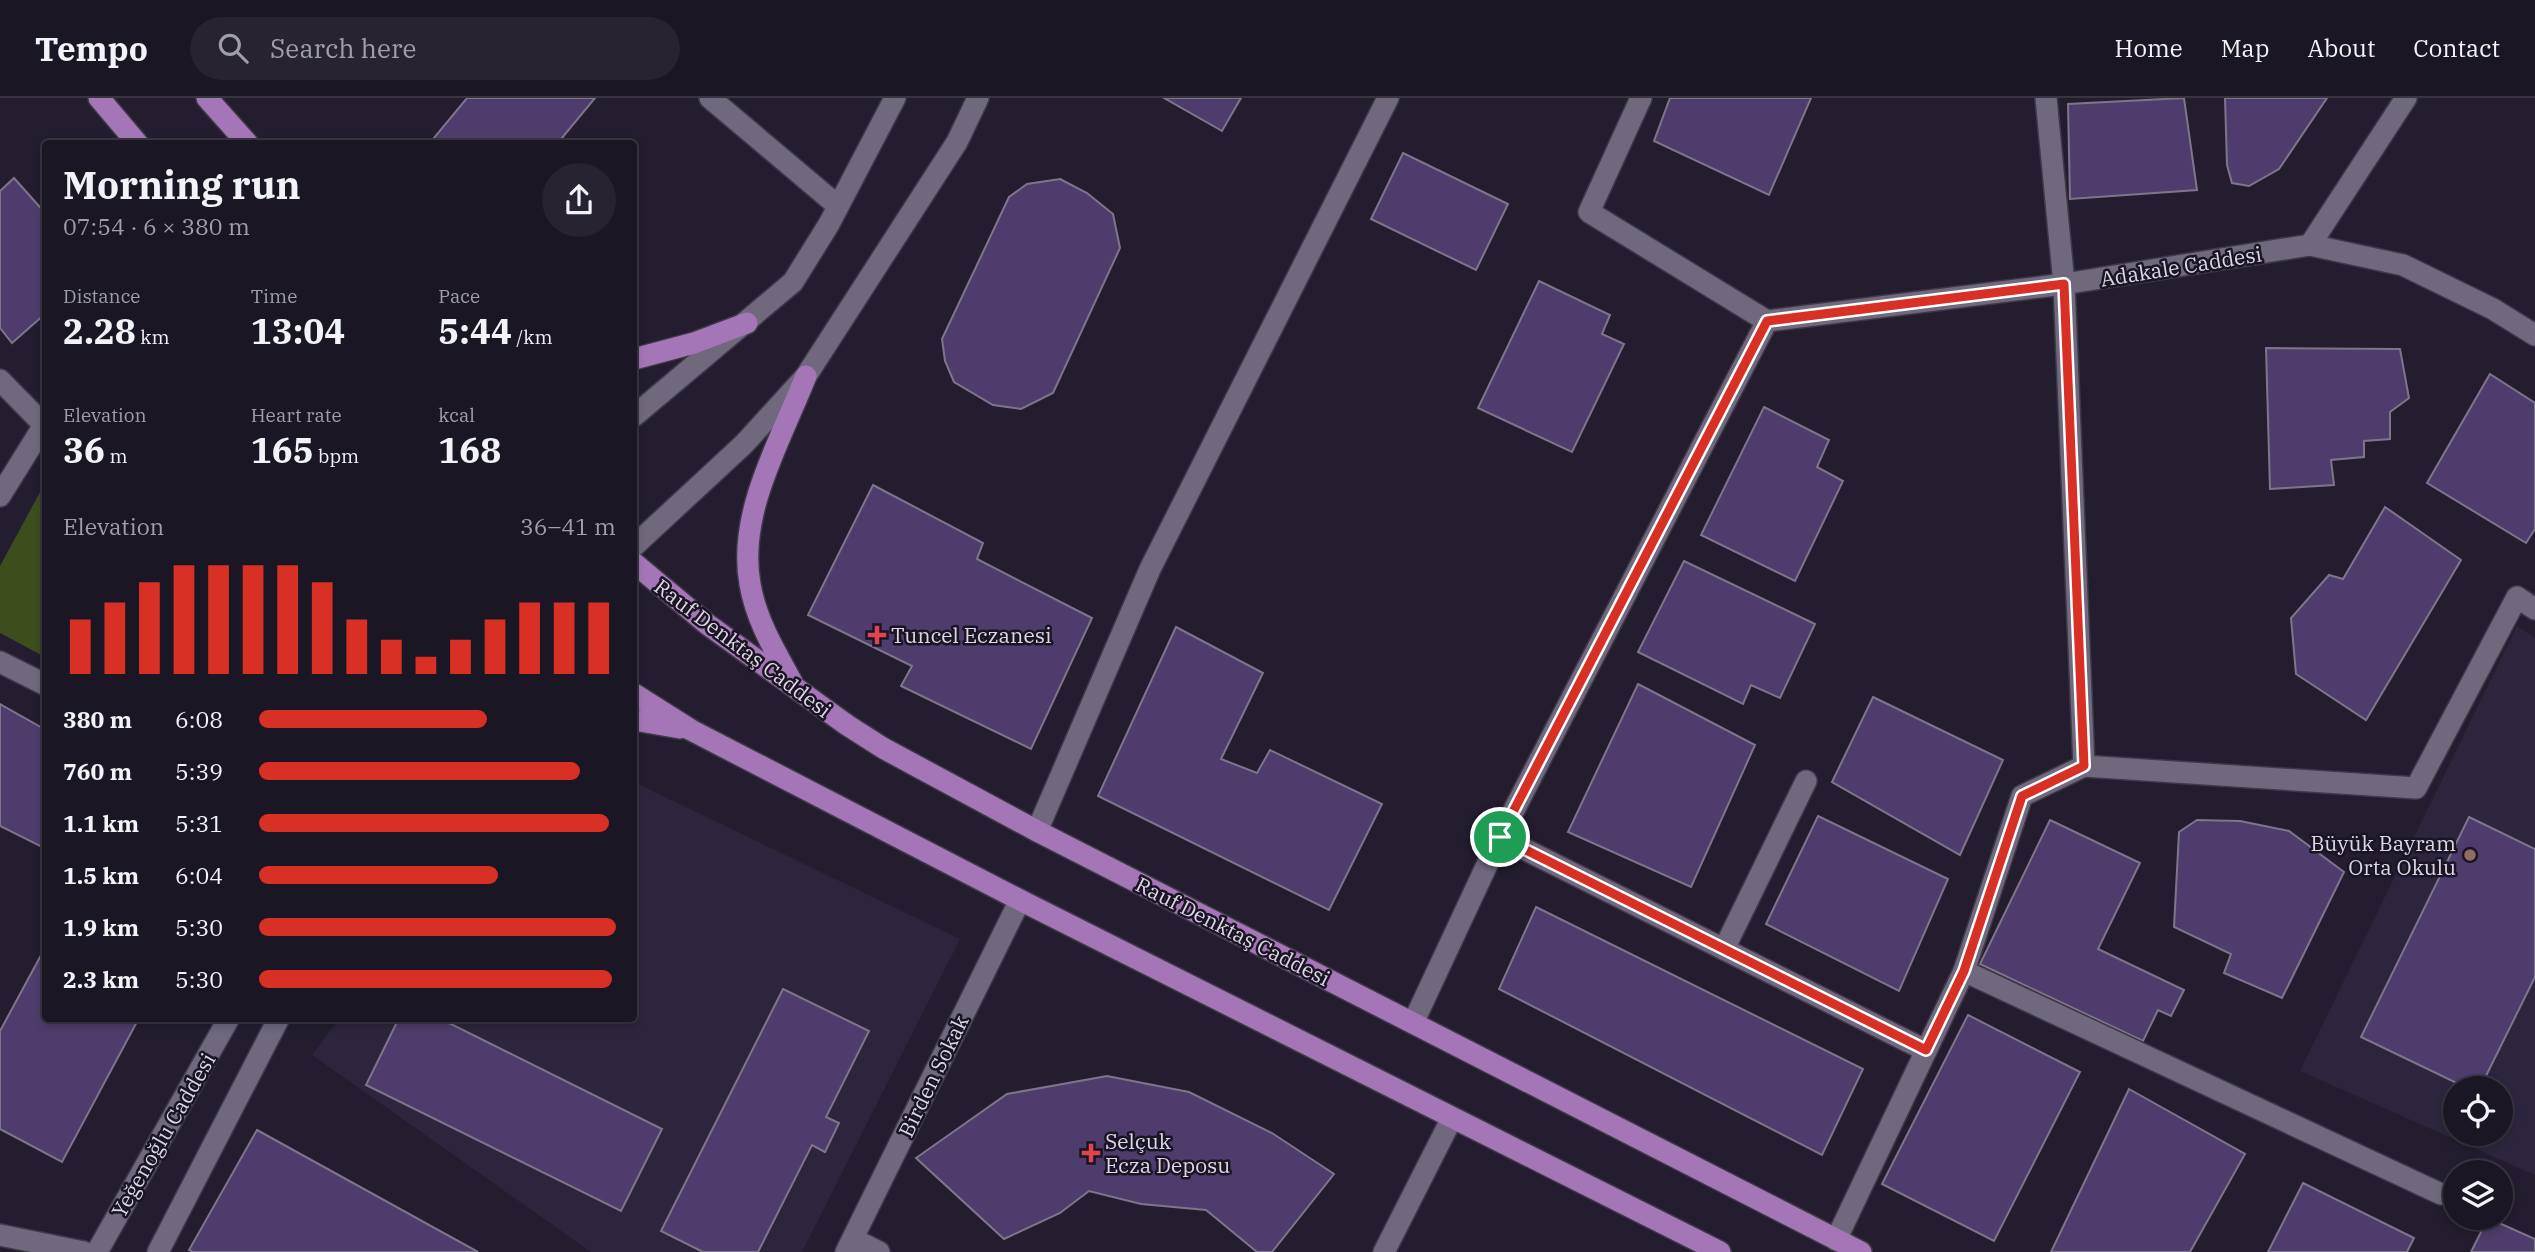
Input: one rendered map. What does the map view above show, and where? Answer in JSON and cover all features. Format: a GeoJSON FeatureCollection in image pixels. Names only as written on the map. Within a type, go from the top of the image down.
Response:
{"type":"FeatureCollection","features":[{"type":"Feature","properties":{"kind":"main road"},"geometry":{"type":"LineString","coordinates":[[99,98],[135,140]]}},
{"type":"Feature","properties":{"kind":"main road"},"geometry":{"type":"LineString","coordinates":[[207,98],[244,140]]}},
{"type":"Feature","properties":{"kind":"main road"},"geometry":{"type":"LineString","coordinates":[[637,358],[694,343],[747,323]]}},
{"type":"Feature","properties":{"kind":"main road"},"geometry":{"type":"LineString","coordinates":[[797,690],[758,614],[750,585],[747,554],[751,520],[806,376]]}},
{"type":"Feature","properties":{"kind":"main road","name":"Rauf Denktaş Caddesi"},"geometry":{"type":"LineString","coordinates":[[637,566],[707,624],[797,690],[883,748],[1037,831],[1861,1252]]}},
{"type":"Feature","properties":{"kind":"main road"},"geometry":{"type":"LineString","coordinates":[[637,696],[691,730],[1020,900],[1720,1252]]}},
{"type":"Feature","properties":{"kind":"main road"},"geometry":{"type":"LineString","coordinates":[[637,721],[691,730]]}},
{"type":"Feature","properties":{"kind":"street"},"geometry":{"type":"LineString","coordinates":[[710,98],[838,206]]}},
{"type":"Feature","properties":{"kind":"street"},"geometry":{"type":"LineString","coordinates":[[637,414],[793,282],[838,206],[895,98]]}},
{"type":"Feature","properties":{"kind":"street"},"geometry":{"type":"LineString","coordinates":[[637,543],[744,444],[806,376],[957,142],[978,98]]}},
{"type":"Feature","properties":{"kind":"street"},"geometry":{"type":"LineString","coordinates":[[1037,831],[1150,569],[1388,98]]}},
{"type":"Feature","properties":{"kind":"street"},"geometry":{"type":"LineString","coordinates":[[1413,1023],[1500,837],[1767,321],[1589,212],[1641,98]]}},
{"type":"Feature","properties":{"kind":"street"},"geometry":{"type":"LineString","coordinates":[[2046,98],[2064,284],[2084,766]]}},
{"type":"Feature","properties":{"kind":"street"},"geometry":{"type":"LineString","coordinates":[[2310,245],[2406,98]]}},
{"type":"Feature","properties":{"kind":"street","name":"Adakale Caddesi"},"geometry":{"type":"LineString","coordinates":[[1767,321],[2064,284],[2310,245],[2403,265],[2493,309],[2535,335]]}},
{"type":"Feature","properties":{"kind":"street"},"geometry":{"type":"LineString","coordinates":[[0,380],[42,421]]}},
{"type":"Feature","properties":{"kind":"street"},"geometry":{"type":"LineString","coordinates":[[0,496],[42,426]]}},
{"type":"Feature","properties":{"kind":"street"},"geometry":{"type":"LineString","coordinates":[[1836,1240],[1964,971],[2022,796],[2084,766],[2416,788],[2518,597],[2535,609]]}},
{"type":"Feature","properties":{"kind":"street"},"geometry":{"type":"LineString","coordinates":[[0,662],[42,683]]}},
{"type":"Feature","properties":{"kind":"street"},"geometry":{"type":"LineString","coordinates":[[1724,949],[1806,781]]}},
{"type":"Feature","properties":{"kind":"street"},"geometry":{"type":"LineString","coordinates":[[1500,837],[1926,1050]]}},
{"type":"Feature","properties":{"kind":"street","name":"Birden Sokak"},"geometry":{"type":"LineString","coordinates":[[849,1245],[1020,900]]}},
{"type":"Feature","properties":{"kind":"street"},"geometry":{"type":"LineString","coordinates":[[1964,971],[2441,1194]]}},
{"type":"Feature","properties":{"kind":"street","name":"Yeğenoğlu Caddesi"},"geometry":{"type":"LineString","coordinates":[[97,1252],[227,1022]]}},
{"type":"Feature","properties":{"kind":"street"},"geometry":{"type":"LineString","coordinates":[[158,1252],[277,1022]]}},
{"type":"Feature","properties":{"kind":"street"},"geometry":{"type":"LineString","coordinates":[[1384,1252],[1452,1118]]}},
{"type":"Feature","properties":{"kind":"street"},"geometry":{"type":"LineString","coordinates":[[0,1235],[84,1252]]}},
{"type":"Feature","properties":{"kind":"street"},"geometry":{"type":"LineString","coordinates":[[849,1245],[879,1252]]}},
{"type":"Feature","properties":{"kind":"shaded area","name":"Büyük Bayram Orta Okulu"},"geometry":{"type":"Polygon","coordinates":[[[2517,626],[2535,638],[2535,1175],[2513,1165],[2513,1160],[2501,1160],[2469,1146],[2513,1146],[2513,1076],[2443,1076],[2443,1134],[2300,1071],[2517,626]]]}},
{"type":"Feature","properties":{"kind":"shaded area"},"geometry":{"type":"Polygon","coordinates":[[[637,783],[960,939],[802,1252],[591,1252],[312,1055],[337,1022],[637,1022],[637,783]]]}},
{"type":"Feature","properties":{"kind":"green space"},"geometry":{"type":"Polygon","coordinates":[[[42,489],[42,655],[0,633],[0,566],[42,489]]]}},
{"type":"Feature","properties":{"kind":"building"},"geometry":{"type":"Polygon","coordinates":[[[467,98],[595,98],[560,140],[433,139],[467,98]]]}},
{"type":"Feature","properties":{"kind":"building"},"geometry":{"type":"Polygon","coordinates":[[[1164,98],[1241,98],[1222,131],[1164,98]]]}},
{"type":"Feature","properties":{"kind":"building"},"geometry":{"type":"Polygon","coordinates":[[[1670,98],[1811,98],[1769,195],[1654,141],[1670,98]]]}},
{"type":"Feature","properties":{"kind":"building"},"geometry":{"type":"Polygon","coordinates":[[[2184,98],[2197,190],[2070,199],[2068,104],[2184,98]]]}},
{"type":"Feature","properties":{"kind":"building"},"geometry":{"type":"Polygon","coordinates":[[[2225,98],[2327,98],[2279,169],[2249,186],[2232,183],[2227,165],[2225,98]]]}},
{"type":"Feature","properties":{"kind":"building"},"geometry":{"type":"Polygon","coordinates":[[[1403,153],[1508,204],[1476,270],[1371,219],[1403,153]]]}},
{"type":"Feature","properties":{"kind":"building"},"geometry":{"type":"Polygon","coordinates":[[[14,178],[42,210],[42,317],[12,343],[0,328],[0,191],[14,178]]]}},
{"type":"Feature","properties":{"kind":"building"},"geometry":{"type":"Polygon","coordinates":[[[1060,179],[1087,193],[1113,214],[1120,248],[1053,393],[1021,409],[993,405],[954,382],[945,361],[942,339],[1009,197],[1027,184],[1060,179]]]}},
{"type":"Feature","properties":{"kind":"building"},"geometry":{"type":"Polygon","coordinates":[[[1539,281],[1610,315],[1602,334],[1624,344],[1572,452],[1478,408],[1539,281]]]}},
{"type":"Feature","properties":{"kind":"building"},"geometry":{"type":"Polygon","coordinates":[[[2266,348],[2400,349],[2409,398],[2390,412],[2390,439],[2364,441],[2364,457],[2331,460],[2334,485],[2270,489],[2266,348]]]}},
{"type":"Feature","properties":{"kind":"building"},"geometry":{"type":"Polygon","coordinates":[[[2490,374],[2535,403],[2535,529],[2526,543],[2427,483],[2490,374]]]}},
{"type":"Feature","properties":{"kind":"building"},"geometry":{"type":"Polygon","coordinates":[[[1764,407],[1829,440],[1817,467],[1843,481],[1795,581],[1701,535],[1764,407]]]}},
{"type":"Feature","properties":{"kind":"building"},"geometry":{"type":"Polygon","coordinates":[[[873,485],[983,543],[977,559],[1092,618],[1031,749],[901,686],[912,666],[808,615],[873,485]]]}},
{"type":"Feature","properties":{"kind":"building"},"geometry":{"type":"Polygon","coordinates":[[[2385,507],[2461,560],[2366,720],[2296,674],[2291,618],[2329,575],[2343,579],[2385,507]]]}},
{"type":"Feature","properties":{"kind":"building"},"geometry":{"type":"Polygon","coordinates":[[[1684,561],[1815,624],[1780,698],[1751,685],[1743,704],[1638,652],[1684,561]]]}},
{"type":"Feature","properties":{"kind":"building"},"geometry":{"type":"Polygon","coordinates":[[[1176,627],[1263,673],[1221,759],[1257,773],[1270,750],[1382,804],[1329,910],[1098,796],[1176,627]]]}},
{"type":"Feature","properties":{"kind":"building"},"geometry":{"type":"Polygon","coordinates":[[[1638,684],[1755,745],[1691,887],[1568,832],[1638,684]]]}},
{"type":"Feature","properties":{"kind":"building"},"geometry":{"type":"Polygon","coordinates":[[[1873,697],[2003,760],[1960,855],[1832,782],[1873,697]]]}},
{"type":"Feature","properties":{"kind":"building"},"geometry":{"type":"Polygon","coordinates":[[[0,704],[42,728],[42,847],[0,826],[0,704]]]}},
{"type":"Feature","properties":{"kind":"building"},"geometry":{"type":"Polygon","coordinates":[[[1818,816],[1948,879],[1899,991],[1766,924],[1818,816]]]}},
{"type":"Feature","properties":{"kind":"building"},"geometry":{"type":"Polygon","coordinates":[[[2469,817],[2535,849],[2535,977],[2486,1076],[2443,1076],[2361,1037],[2469,817]]]}},
{"type":"Feature","properties":{"kind":"building"},"geometry":{"type":"Polygon","coordinates":[[[2050,820],[2140,863],[2098,949],[2184,990],[2171,1016],[2158,1010],[2143,1041],[1980,964],[2050,820]]]}},
{"type":"Feature","properties":{"kind":"building"},"geometry":{"type":"Polygon","coordinates":[[[2197,820],[2240,821],[2289,831],[2344,872],[2282,998],[2224,973],[2231,954],[2174,927],[2179,832],[2197,820]]]}},
{"type":"Feature","properties":{"kind":"building"},"geometry":{"type":"Polygon","coordinates":[[[1536,907],[1863,1069],[1822,1155],[1499,989],[1536,907]]]}},
{"type":"Feature","properties":{"kind":"building"},"geometry":{"type":"Polygon","coordinates":[[[42,953],[42,1022],[137,1022],[62,1162],[0,1129],[0,1031],[42,953]]]}},
{"type":"Feature","properties":{"kind":"building"},"geometry":{"type":"Polygon","coordinates":[[[783,989],[869,1031],[826,1117],[839,1123],[825,1152],[812,1145],[758,1252],[703,1252],[661,1231],[783,989]]]}},
{"type":"Feature","properties":{"kind":"building"},"geometry":{"type":"Polygon","coordinates":[[[1968,1015],[2080,1072],[1994,1241],[1882,1184],[1968,1015]]]}},
{"type":"Feature","properties":{"kind":"building"},"geometry":{"type":"Polygon","coordinates":[[[397,1022],[447,1022],[662,1129],[621,1211],[366,1085],[397,1022]]]}},
{"type":"Feature","properties":{"kind":"building"},"geometry":{"type":"Polygon","coordinates":[[[1107,1076],[1189,1092],[1272,1133],[1334,1174],[1272,1252],[1257,1252],[1206,1210],[1141,1204],[1089,1191],[1060,1213],[1004,1239],[916,1158],[1007,1094],[1107,1076]]]}},
{"type":"Feature","properties":{"kind":"building"},"geometry":{"type":"Polygon","coordinates":[[[2129,1089],[2245,1154],[2190,1252],[2051,1252],[2129,1089]]]}},
{"type":"Feature","properties":{"kind":"building"},"geometry":{"type":"Polygon","coordinates":[[[257,1130],[478,1252],[189,1250],[257,1130]]]}},
{"type":"Feature","properties":{"kind":"building"},"geometry":{"type":"Polygon","coordinates":[[[2303,1183],[2414,1238],[2407,1252],[2268,1252],[2303,1183]]]}},
{"type":"Feature","properties":{"kind":"building"},"geometry":{"type":"Polygon","coordinates":[[[2513,1229],[2535,1239],[2535,1252],[2471,1252],[2482,1230],[2513,1229]]]}},
{"type":"Feature","properties":{"kind":"place","name":"Tuncel Eczanesi"},"geometry":{"type":"Point","coordinates":[877,635]}},
{"type":"Feature","properties":{"kind":"place","name":"Büyük Bayram Orta Okulu"},"geometry":{"type":"Point","coordinates":[2470,855]}},
{"type":"Feature","properties":{"kind":"place","name":"Selçuk Ecza Deposu"},"geometry":{"type":"Point","coordinates":[1091,1153]}},
{"type":"Feature","properties":{"kind":"route"},"geometry":{"type":"LineString","coordinates":[[2064,284],[2084,766],[2022,796],[1964,971],[1926,1050],[1500,837],[1767,321],[2064,284]]}}]}
